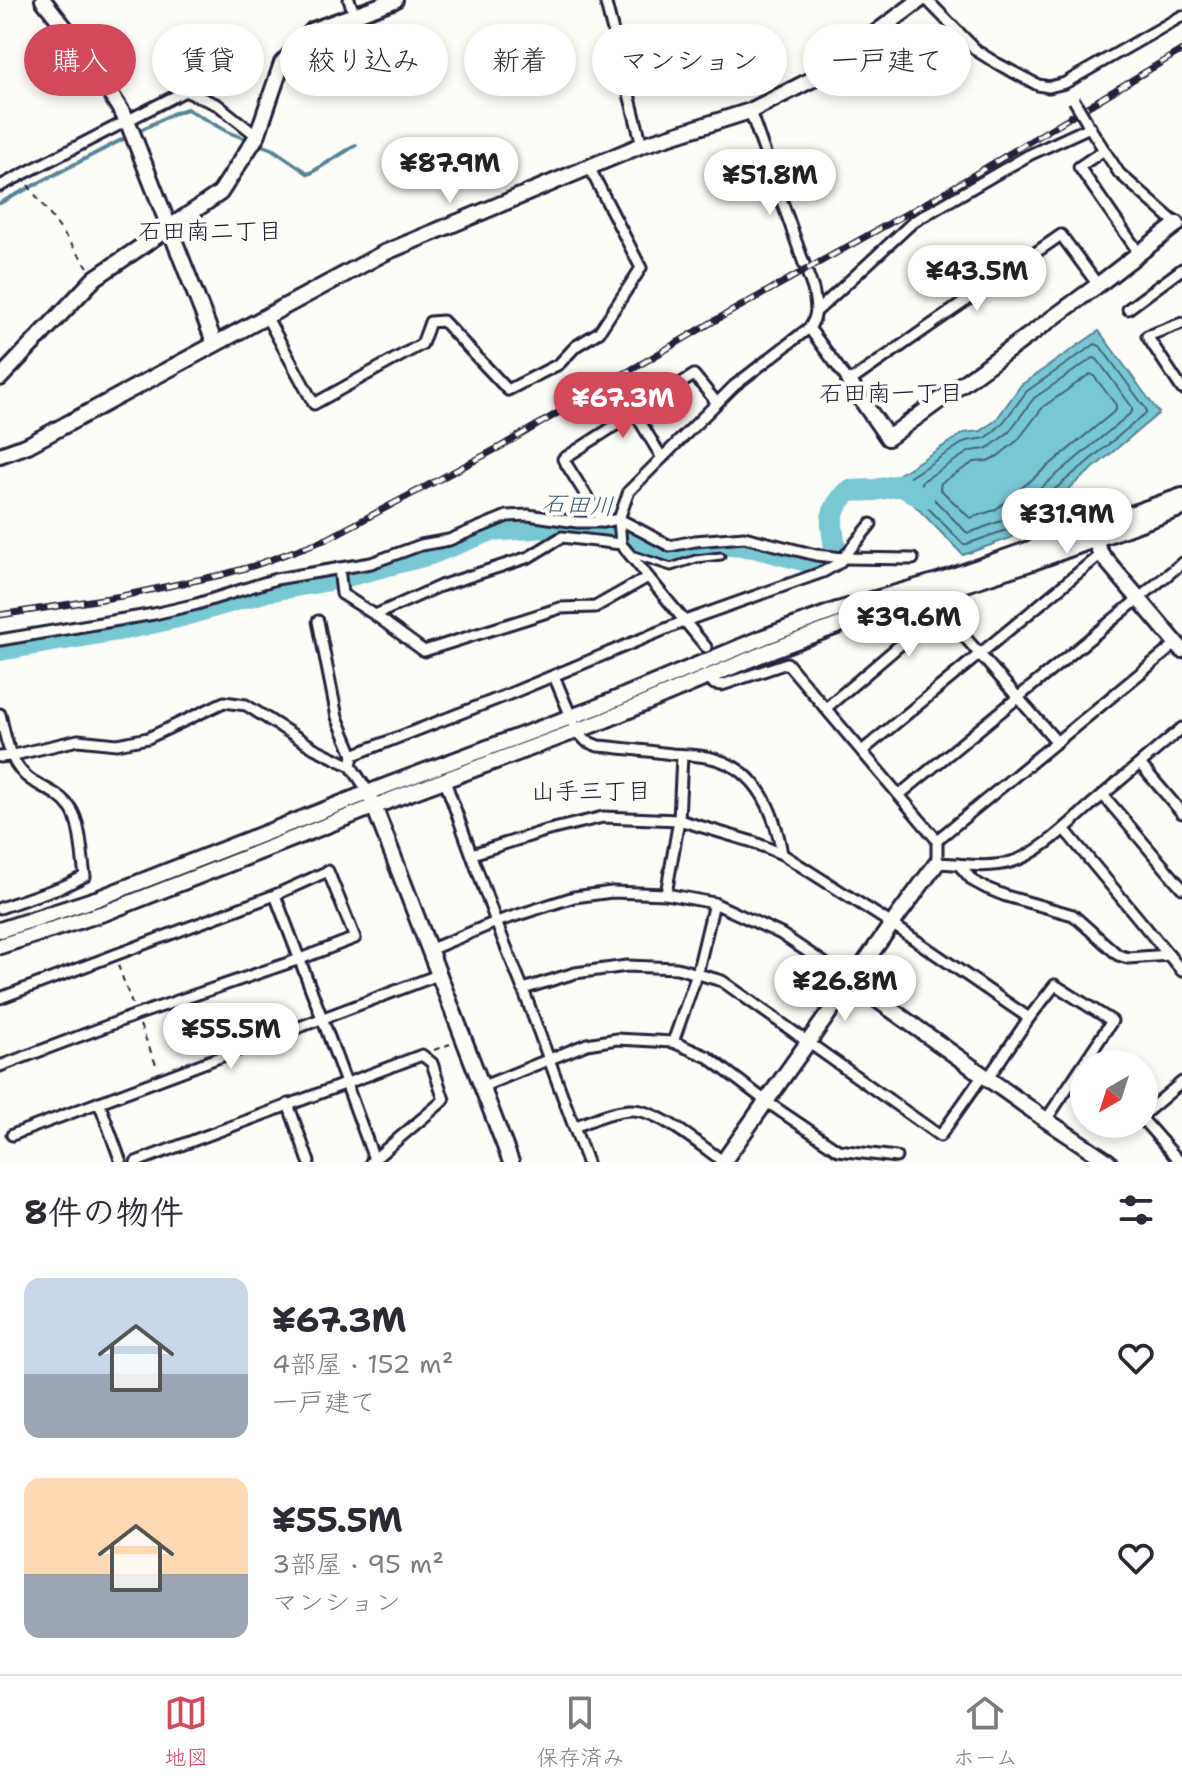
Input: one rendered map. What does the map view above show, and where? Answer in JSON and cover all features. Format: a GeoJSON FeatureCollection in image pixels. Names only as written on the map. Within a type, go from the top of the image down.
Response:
{"type":"FeatureCollection","features":[{"type":"Feature","properties":{"kind":"street"},"geometry":{"type":"LineString","coordinates":[[43,0],[81,48],[127,120],[215,344]]}},
{"type":"Feature","properties":{"kind":"street"},"geometry":{"type":"LineString","coordinates":[[349,0],[355,15]]}},
{"type":"Feature","properties":{"kind":"street"},"geometry":{"type":"LineString","coordinates":[[0,378],[95,278],[220,193],[257,136],[282,63],[313,30],[395,0]]}},
{"type":"Feature","properties":{"kind":"street"},"geometry":{"type":"LineString","coordinates":[[605,0],[642,145]]}},
{"type":"Feature","properties":{"kind":"street"},"geometry":{"type":"LineString","coordinates":[[0,455],[28,445],[384,253],[642,145],[750,111],[815,78],[920,0]]}},
{"type":"Feature","properties":{"kind":"street"},"geometry":{"type":"LineString","coordinates":[[927,0],[977,51],[1038,85],[1049,87],[1065,83],[1182,16]]}},
{"type":"Feature","properties":{"kind":"street"},"geometry":{"type":"LineString","coordinates":[[809,328],[888,438],[1179,226],[1119,173],[1065,83]]}},
{"type":"Feature","properties":{"kind":"street"},"geometry":{"type":"LineString","coordinates":[[0,186],[185,91],[218,105],[257,136]]}},
{"type":"Feature","properties":{"kind":"street"},"geometry":{"type":"LineString","coordinates":[[750,111],[818,310]]}},
{"type":"Feature","properties":{"kind":"street"},"geometry":{"type":"LineString","coordinates":[[706,647],[624,548],[619,519],[629,491],[734,386],[809,328],[818,310],[913,222],[1088,125]]}},
{"type":"Feature","properties":{"kind":"street"},"geometry":{"type":"LineString","coordinates":[[1104,150],[1079,167],[1139,253]]}},
{"type":"Feature","properties":{"kind":"street"},"geometry":{"type":"LineString","coordinates":[[266,316],[314,404],[422,344],[430,322],[443,321],[508,390],[559,364],[576,346],[599,332],[641,268],[589,167]]}},
{"type":"Feature","properties":{"kind":"street"},"geometry":{"type":"LineString","coordinates":[[849,382],[1061,235],[1098,285]]}},
{"type":"Feature","properties":{"kind":"street"},"geometry":{"type":"LineString","coordinates":[[1128,309],[1182,269]]}},
{"type":"Feature","properties":{"kind":"street"},"geometry":{"type":"LineString","coordinates":[[1182,323],[1147,336],[1182,388]]}},
{"type":"Feature","properties":{"kind":"street"},"geometry":{"type":"LineString","coordinates":[[603,522],[563,459],[694,375],[717,403]]}},
{"type":"Feature","properties":{"kind":"street"},"geometry":{"type":"LineString","coordinates":[[635,413],[662,458]]}},
{"type":"Feature","properties":{"kind":"street"},"geometry":{"type":"LineString","coordinates":[[0,946],[107,912],[372,800],[445,781],[764,637],[837,610],[1095,541],[1182,496]]}},
{"type":"Feature","properties":{"kind":"street"},"geometry":{"type":"LineString","coordinates":[[0,930],[99,898],[372,800],[709,677],[845,623],[1095,541],[1182,508]]}},
{"type":"Feature","properties":{"kind":"street"},"geometry":{"type":"LineString","coordinates":[[0,640],[154,614],[276,579],[371,563],[421,545],[449,540],[507,516],[528,515],[577,522],[619,519],[670,546],[744,537],[816,555],[913,559]]}},
{"type":"Feature","properties":{"kind":"street"},"geometry":{"type":"LineString","coordinates":[[375,615],[440,586],[529,557],[562,537],[577,522]]}},
{"type":"Feature","properties":{"kind":"street"},"geometry":{"type":"LineString","coordinates":[[353,755],[685,621],[823,572],[843,558],[871,524]]}},
{"type":"Feature","properties":{"kind":"street"},"geometry":{"type":"LineString","coordinates":[[562,537],[624,548]]}},
{"type":"Feature","properties":{"kind":"street"},"geometry":{"type":"LineString","coordinates":[[937,840],[1179,646],[1095,541]]}},
{"type":"Feature","properties":{"kind":"street"},"geometry":{"type":"LineString","coordinates":[[862,751],[980,654],[1095,541]]}},
{"type":"Feature","properties":{"kind":"street"},"geometry":{"type":"LineString","coordinates":[[899,795],[1182,563]]}},
{"type":"Feature","properties":{"kind":"street"},"geometry":{"type":"LineString","coordinates":[[339,568],[342,594],[424,651],[560,608],[595,607],[648,577]]}},
{"type":"Feature","properties":{"kind":"street"},"geometry":{"type":"LineString","coordinates":[[931,595],[1057,742]]}},
{"type":"Feature","properties":{"kind":"street"},"geometry":{"type":"LineString","coordinates":[[826,708],[941,610]]}},
{"type":"Feature","properties":{"kind":"street"},"geometry":{"type":"LineString","coordinates":[[318,621],[337,717],[353,755],[351,766]]}},
{"type":"Feature","properties":{"kind":"street"},"geometry":{"type":"LineString","coordinates":[[574,1127],[611,1113],[632,1109],[662,1118],[723,1162],[937,863],[937,840],[787,663],[722,685],[714,684],[709,677]]}},
{"type":"Feature","properties":{"kind":"street"},"geometry":{"type":"LineString","coordinates":[[554,676],[574,724],[586,741],[598,746],[719,760],[740,770],[758,787],[769,807],[782,854]]}},
{"type":"Feature","properties":{"kind":"street"},"geometry":{"type":"LineString","coordinates":[[5,756],[78,740],[117,744],[148,738],[224,702],[246,705],[314,748],[351,766],[372,800],[511,1162]]}},
{"type":"Feature","properties":{"kind":"street"},"geometry":{"type":"LineString","coordinates":[[0,714],[5,756],[30,780],[54,792],[73,810],[85,876],[0,908]]}},
{"type":"Feature","properties":{"kind":"street"},"geometry":{"type":"LineString","coordinates":[[937,863],[973,867],[1015,861],[1034,851],[1181,730]]}},
{"type":"Feature","properties":{"kind":"street"},"geometry":{"type":"LineString","coordinates":[[666,894],[679,820],[682,755]]}},
{"type":"Feature","properties":{"kind":"street"},"geometry":{"type":"LineString","coordinates":[[1140,764],[1182,813]]}},
{"type":"Feature","properties":{"kind":"street"},"geometry":{"type":"LineString","coordinates":[[445,781],[587,1162]]}},
{"type":"Feature","properties":{"kind":"street"},"geometry":{"type":"LineString","coordinates":[[1103,795],[1182,888]]}},
{"type":"Feature","properties":{"kind":"street"},"geometry":{"type":"LineString","coordinates":[[472,854],[603,817],[679,820],[782,854],[892,924],[1029,1018]]}},
{"type":"Feature","properties":{"kind":"street"},"geometry":{"type":"LineString","coordinates":[[1064,829],[1182,971]]}},
{"type":"Feature","properties":{"kind":"street"},"geometry":{"type":"LineString","coordinates":[[958,864],[973,881],[986,888],[1073,915],[1118,955],[1128,958],[1169,955]]}},
{"type":"Feature","properties":{"kind":"street"},"geometry":{"type":"LineString","coordinates":[[0,998],[275,895],[328,871],[355,938],[0,1066]]}},
{"type":"Feature","properties":{"kind":"street"},"geometry":{"type":"LineString","coordinates":[[429,950],[496,922],[574,897],[612,892],[666,894],[714,903],[781,934],[1109,1162]]}},
{"type":"Feature","properties":{"kind":"street"},"geometry":{"type":"LineString","coordinates":[[136,1162],[288,1104],[346,1083],[422,1055],[432,1063],[444,1100],[372,1161],[346,1083],[275,895]]}},
{"type":"Feature","properties":{"kind":"street"},"geometry":{"type":"LineString","coordinates":[[673,1042],[697,974],[714,903]]}},
{"type":"Feature","properties":{"kind":"street"},"geometry":{"type":"LineString","coordinates":[[523,989],[575,973],[627,966],[677,968],[722,981],[940,1136],[1055,985],[1112,1021],[1046,1120]]}},
{"type":"Feature","properties":{"kind":"street"},"geometry":{"type":"LineString","coordinates":[[12,1135],[438,975]]}},
{"type":"Feature","properties":{"kind":"street"},"geometry":{"type":"LineString","coordinates":[[481,1087],[587,1044],[617,1039],[673,1042],[708,1057],[838,1150],[896,1157]]}},
{"type":"Feature","properties":{"kind":"street"},"geometry":{"type":"LineString","coordinates":[[1158,1102],[1182,1082]]}},
{"type":"Feature","properties":{"kind":"street"},"geometry":{"type":"LineString","coordinates":[[99,1102],[121,1162]]}},
{"type":"Feature","properties":{"kind":"street"},"geometry":{"type":"LineString","coordinates":[[288,1104],[309,1162]]}},
{"type":"Feature","properties":{"kind":"street"},"geometry":{"type":"LineString","coordinates":[[1158,1137],[1180,1162]]}},
{"type":"Feature","properties":{"kind":"lane"},"geometry":{"type":"LineString","coordinates":[[624,548],[671,567],[696,559],[721,556]]}},
{"type":"Feature","properties":{"kind":"path"},"geometry":{"type":"LineString","coordinates":[[21,175],[95,278]]}},
{"type":"Feature","properties":{"kind":"path"},"geometry":{"type":"LineString","coordinates":[[422,1055],[462,1039]]}},
{"type":"Feature","properties":{"kind":"water"},"geometry":{"type":"Polygon","coordinates":[[[1099,331],[1159,413],[1010,538],[963,555],[890,480],[964,433],[981,431],[996,420],[1021,385],[1099,331]]]}},
{"type":"Feature","properties":{"kind":"waterway"},"geometry":{"type":"LineString","coordinates":[[137,132],[187,109],[228,132],[272,149],[309,174],[356,145]]}},
{"type":"Feature","properties":{"kind":"waterway"},"geometry":{"type":"LineString","coordinates":[[0,203],[129,136]]}},
{"type":"Feature","properties":{"kind":"waterway","name":"石田川"},"geometry":{"type":"LineString","coordinates":[[0,650],[124,629],[267,591],[335,579],[430,554],[489,531],[549,527],[631,534],[665,555],[717,544],[754,547],[818,564],[836,554],[833,513],[849,491],[900,485],[923,498]]}},
{"type":"Feature","properties":{"kind":"railway"},"geometry":{"type":"LineString","coordinates":[[0,615],[122,596],[221,575],[327,539],[500,447],[714,321],[942,194],[1182,50]]}},
{"type":"Feature","properties":{"kind":"district","name":"石田南二丁目"},"geometry":{"type":"Point","coordinates":[210,231]}},
{"type":"Feature","properties":{"kind":"district","name":"石田南一丁目"},"geometry":{"type":"Point","coordinates":[891,393]}},
{"type":"Feature","properties":{"kind":"district","name":"山手三丁目"},"geometry":{"type":"Point","coordinates":[591,791]}}]}
